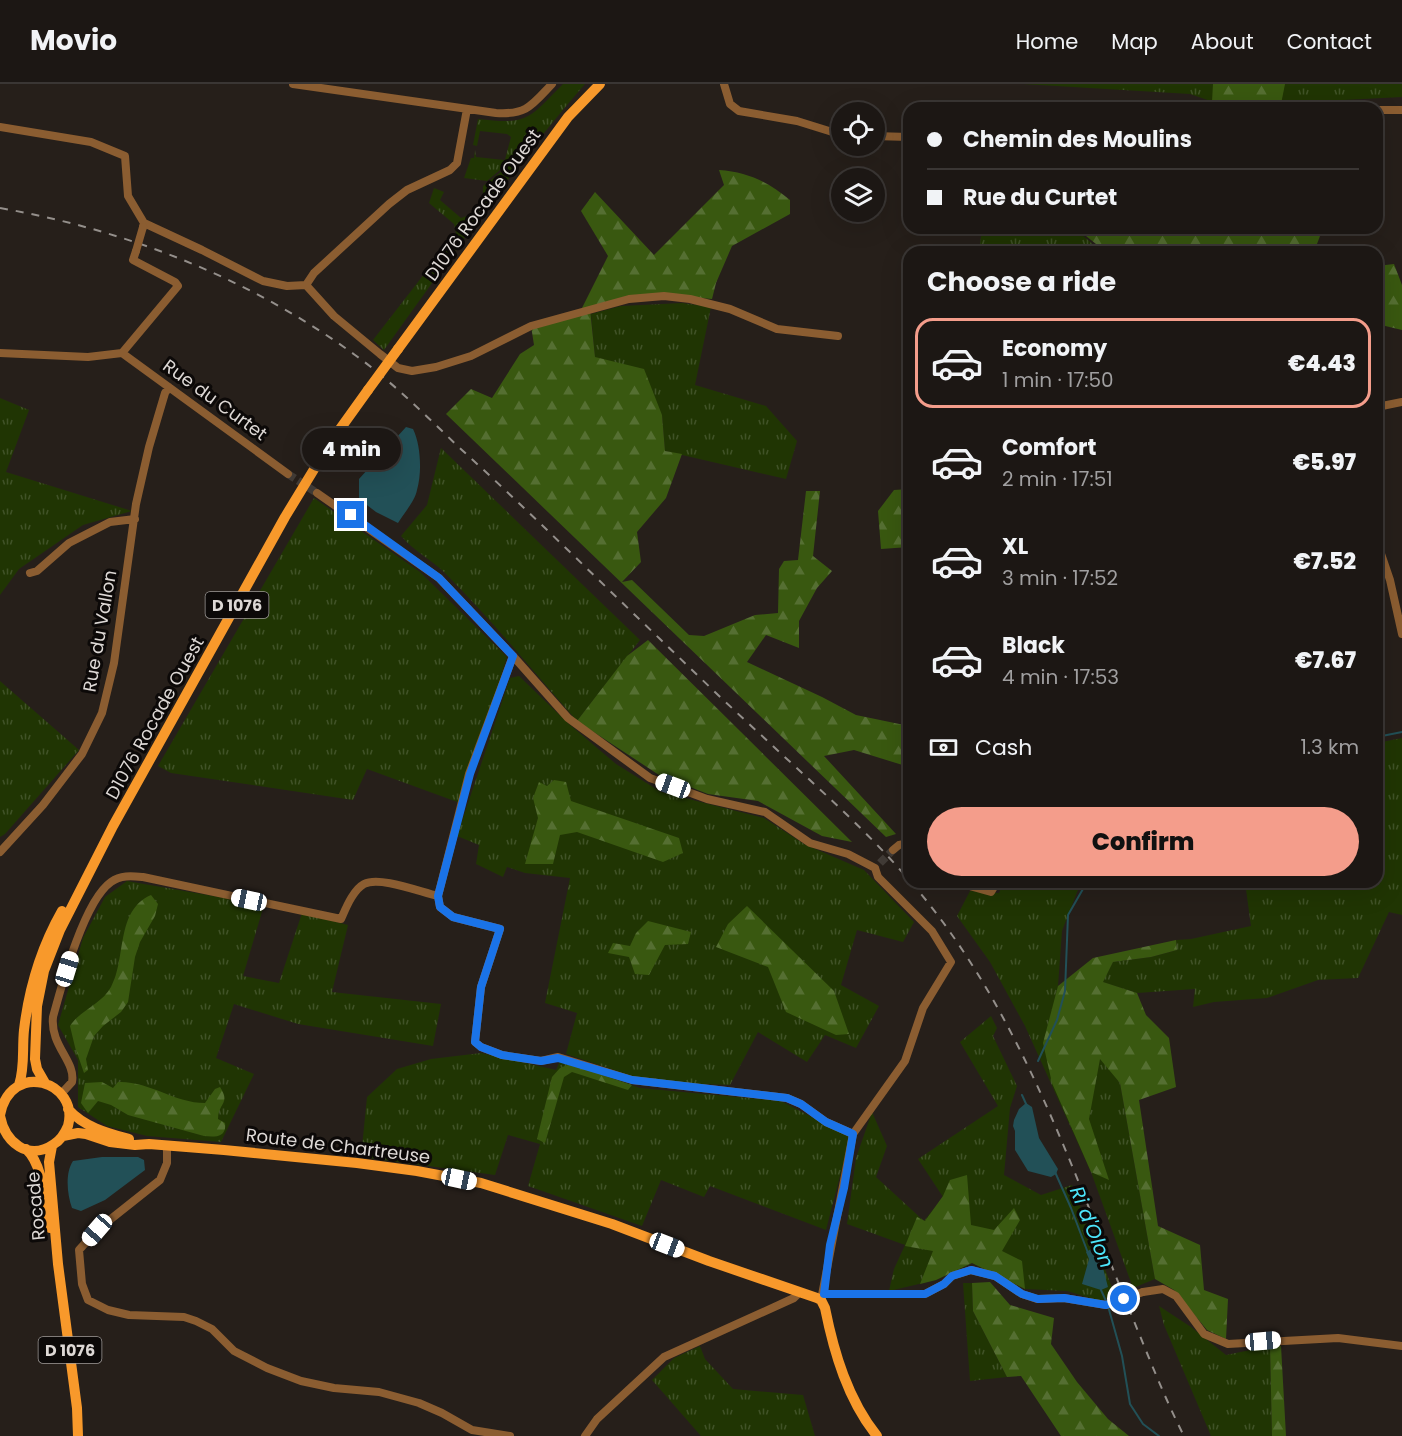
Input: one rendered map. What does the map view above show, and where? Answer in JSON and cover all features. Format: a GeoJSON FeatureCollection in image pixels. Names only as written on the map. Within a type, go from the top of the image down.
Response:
{"type":"FeatureCollection","features":[{"type":"Feature","properties":{"kind":"main road","name":"D1076 Rocade Ouest"},"geometry":{"type":"LineString","coordinates":[[45,1083],[37,1069],[35,1059],[37,1006],[44,971],[60,930],[113,826],[296,498],[330,443],[568,117],[599,84]]}},
{"type":"Feature","properties":{"kind":"main road","name":"D 1076"},"geometry":{"type":"LineString","coordinates":[[19,1085],[23,1072],[24,1031],[29,999],[42,953],[52,928],[78,881],[113,826]]}},
{"type":"Feature","properties":{"kind":"main road"},"geometry":{"type":"LineString","coordinates":[[27,1082],[45,1083],[61,1094],[68,1109],[69,1119],[63,1136],[52,1146],[35,1150],[26,1149],[5,1140],[0,1115],[2,1103],[9,1093],[27,1082]]}},
{"type":"Feature","properties":{"kind":"main road","name":"Route de Chartreuse"},"geometry":{"type":"LineString","coordinates":[[68,1109],[90,1126],[149,1144]]}},
{"type":"Feature","properties":{"kind":"main road","name":"Route de Chartreuse"},"geometry":{"type":"LineString","coordinates":[[63,1136],[78,1133],[122,1144],[149,1144],[373,1165],[481,1184],[612,1224],[799,1293],[822,1297]]}},
{"type":"Feature","properties":{"kind":"main road","name":"Rocade"},"geometry":{"type":"LineString","coordinates":[[52,1146],[49,1162],[58,1264],[73,1372],[78,1436]]}},
{"type":"Feature","properties":{"kind":"main road","name":"Rocade"},"geometry":{"type":"LineString","coordinates":[[26,1149],[32,1154],[38,1166],[58,1264]]}},
{"type":"Feature","properties":{"kind":"main road"},"geometry":{"type":"LineString","coordinates":[[822,1297],[844,1378],[863,1418],[877,1436]]}},
{"type":"Feature","properties":{"kind":"street"},"geometry":{"type":"LineString","coordinates":[[293,84],[516,114],[528,108],[552,84]]}},
{"type":"Feature","properties":{"kind":"street"},"geometry":{"type":"LineString","coordinates":[[724,84],[730,104],[740,111],[797,121],[831,132]]}},
{"type":"Feature","properties":{"kind":"street"},"geometry":{"type":"LineString","coordinates":[[306,285],[314,273],[389,204],[408,190],[450,170],[457,163],[467,109]]}},
{"type":"Feature","properties":{"kind":"street"},"geometry":{"type":"LineString","coordinates":[[1383,110],[1402,110]]}},
{"type":"Feature","properties":{"kind":"street"},"geometry":{"type":"LineString","coordinates":[[0,127],[91,142],[125,156],[128,196],[144,225],[202,249],[263,281],[286,286],[306,285]]}},
{"type":"Feature","properties":{"kind":"street"},"geometry":{"type":"LineString","coordinates":[[885,136],[903,137]]}},
{"type":"Feature","properties":{"kind":"street"},"geometry":{"type":"LineString","coordinates":[[0,352],[88,357],[122,353],[178,286],[175,282],[133,260],[144,225]]}},
{"type":"Feature","properties":{"kind":"street"},"geometry":{"type":"LineString","coordinates":[[306,285],[334,316],[380,354],[398,368],[412,371],[436,367],[471,356],[531,326],[629,299],[690,298],[730,309],[777,329],[838,336]]}},
{"type":"Feature","properties":{"kind":"street","name":"Rue du Curtet"},"geometry":{"type":"LineString","coordinates":[[122,353],[288,474]]}},
{"type":"Feature","properties":{"kind":"street","name":"Rue du Vallon"},"geometry":{"type":"LineString","coordinates":[[0,852],[43,805],[82,754],[102,713],[114,663],[135,519],[149,447],[165,393],[169,387]]}},
{"type":"Feature","properties":{"kind":"street"},"geometry":{"type":"LineString","coordinates":[[1383,406],[1402,402]]}},
{"type":"Feature","properties":{"kind":"street"},"geometry":{"type":"LineString","coordinates":[[317,493],[439,578],[568,718],[650,778],[707,799],[765,812],[810,843],[848,854],[877,866],[878,877],[932,932],[951,962],[923,1008],[905,1061],[853,1134],[844,1188],[830,1245],[822,1297],[925,1294],[944,1284],[952,1276],[971,1270],[995,1276],[1022,1294],[1038,1299],[1064,1298],[1106,1305],[1143,1292],[1163,1289],[1176,1296],[1204,1334],[1228,1344],[1338,1338],[1402,1346]]}},
{"type":"Feature","properties":{"kind":"street"},"geometry":{"type":"LineString","coordinates":[[30,573],[37,571],[69,543],[110,522],[135,519]]}},
{"type":"Feature","properties":{"kind":"street"},"geometry":{"type":"LineString","coordinates":[[1383,561],[1402,634]]}},
{"type":"Feature","properties":{"kind":"street"},"geometry":{"type":"LineString","coordinates":[[513,656],[470,774],[438,896],[440,907],[453,917],[500,929],[481,987],[475,1042],[481,1047],[502,1055],[541,1061],[558,1058],[632,1080],[787,1098],[801,1104],[826,1122],[853,1134]]}},
{"type":"Feature","properties":{"kind":"street"},"geometry":{"type":"LineString","coordinates":[[894,850],[903,845]]}},
{"type":"Feature","properties":{"kind":"street"},"geometry":{"type":"LineString","coordinates":[[61,1094],[72,1082],[73,1071],[55,1040],[53,1017],[79,934],[100,894],[111,882],[128,876],[142,877],[340,919],[351,899],[364,884],[380,881],[438,896]]}},
{"type":"Feature","properties":{"kind":"street"},"geometry":{"type":"LineString","coordinates":[[977,888],[991,892],[993,888]]}},
{"type":"Feature","properties":{"kind":"street"},"geometry":{"type":"LineString","coordinates":[[167,1146],[167,1163],[160,1180],[97,1230],[80,1250],[82,1284],[88,1300],[108,1310],[129,1315],[184,1317],[212,1329],[230,1348],[267,1368],[301,1381],[334,1388],[379,1392],[442,1413],[472,1430],[510,1436]]}},
{"type":"Feature","properties":{"kind":"street"},"geometry":{"type":"LineString","coordinates":[[585,1436],[597,1419],[664,1357],[740,1324],[779,1303],[794,1298],[799,1293]]}},
{"type":"Feature","properties":{"kind":"green space"},"geometry":{"type":"Polygon","coordinates":[[[563,84],[585,84],[506,181],[384,350],[373,340],[456,233],[454,224],[429,203],[434,188],[444,192],[440,200],[461,218],[480,207],[483,199],[483,186],[502,171],[511,137],[507,134],[480,131],[477,146],[473,145],[478,119],[508,121],[527,117],[563,84]]]}},
{"type":"Feature","properties":{"kind":"green space"},"geometry":{"type":"Polygon","coordinates":[[[1023,84],[1402,84],[1402,97],[1304,102],[1213,102],[1190,94],[1023,84]]]}},
{"type":"Feature","properties":{"kind":"green space"},"geometry":{"type":"Polygon","coordinates":[[[1213,84],[1285,84],[1281,102],[1212,102],[1213,84]]]}},
{"type":"Feature","properties":{"kind":"green space"},"geometry":{"type":"Polygon","coordinates":[[[475,150],[476,157],[504,160],[500,170],[487,181],[464,178],[471,158],[474,158],[475,150]]]}},
{"type":"Feature","properties":{"kind":"green space"},"geometry":{"type":"Polygon","coordinates":[[[719,170],[757,179],[790,200],[790,214],[732,246],[716,283],[712,299],[657,294],[590,309],[595,357],[644,369],[662,415],[665,451],[682,454],[666,498],[637,532],[641,562],[622,582],[632,580],[689,635],[704,636],[755,615],[778,613],[779,569],[784,561],[798,560],[806,491],[820,491],[813,556],[832,571],[817,588],[799,621],[799,648],[766,635],[747,662],[856,715],[903,725],[903,765],[854,750],[824,756],[896,834],[886,837],[446,414],[471,389],[492,398],[520,354],[534,345],[531,326],[580,312],[608,256],[581,211],[595,192],[654,255],[724,185],[719,170]]]}},
{"type":"Feature","properties":{"kind":"green space"},"geometry":{"type":"Polygon","coordinates":[[[981,234],[1081,234],[1095,246],[980,246],[981,234]]]}},
{"type":"Feature","properties":{"kind":"green space"},"geometry":{"type":"Polygon","coordinates":[[[1084,234],[1321,234],[1316,246],[1098,246],[1084,234]]]}},
{"type":"Feature","properties":{"kind":"green space"},"geometry":{"type":"Polygon","coordinates":[[[1394,264],[1402,285],[1402,330],[1383,325],[1383,265],[1394,264]]]}},
{"type":"Feature","properties":{"kind":"green space"},"geometry":{"type":"Polygon","coordinates":[[[682,303],[711,307],[695,385],[766,406],[797,441],[786,479],[665,451],[662,415],[595,357],[591,314],[621,306],[682,303]]]}},
{"type":"Feature","properties":{"kind":"green space"},"geometry":{"type":"Polygon","coordinates":[[[0,398],[29,410],[6,472],[132,511],[83,525],[19,569],[0,595],[0,398]]]}},
{"type":"Feature","properties":{"kind":"green space"},"geometry":{"type":"Polygon","coordinates":[[[441,448],[640,640],[577,721],[444,572],[401,536],[427,505],[441,448]]]}},
{"type":"Feature","properties":{"kind":"green space"},"geometry":{"type":"Polygon","coordinates":[[[903,489],[903,547],[881,549],[878,511],[894,490],[903,489]]]}},
{"type":"Feature","properties":{"kind":"green space"},"geometry":{"type":"Polygon","coordinates":[[[314,498],[420,572],[507,657],[460,803],[367,769],[353,800],[171,773],[158,766],[314,498]]]}},
{"type":"Feature","properties":{"kind":"green space"},"geometry":{"type":"Polygon","coordinates":[[[648,640],[852,842],[822,836],[758,801],[708,794],[659,775],[577,721],[627,656],[648,640]]]}},
{"type":"Feature","properties":{"kind":"green space"},"geometry":{"type":"Polygon","coordinates":[[[519,676],[569,724],[616,764],[661,792],[764,818],[804,844],[864,870],[914,922],[903,942],[857,930],[841,985],[879,1006],[856,1048],[825,1035],[807,1062],[758,1032],[730,1085],[650,1082],[566,1054],[577,1013],[545,1003],[570,878],[525,873],[507,867],[503,877],[476,864],[479,845],[457,836],[510,678],[519,676]]]}},
{"type":"Feature","properties":{"kind":"green space"},"geometry":{"type":"Polygon","coordinates":[[[0,681],[79,750],[0,837],[0,681]]]}},
{"type":"Feature","properties":{"kind":"green space"},"geometry":{"type":"Polygon","coordinates":[[[1402,738],[1402,915],[1389,912],[1358,978],[1318,980],[1267,998],[1214,1002],[1193,1007],[1195,989],[1137,993],[1102,982],[1113,962],[1151,957],[1177,950],[1176,940],[1251,926],[1246,888],[1383,888],[1383,742],[1402,738]]]}},
{"type":"Feature","properties":{"kind":"green space"},"geometry":{"type":"Polygon","coordinates":[[[554,780],[566,782],[571,801],[679,838],[683,853],[663,862],[577,832],[560,835],[553,864],[525,864],[538,818],[533,798],[539,782],[547,786],[554,780]]]}},
{"type":"Feature","properties":{"kind":"green space"},"geometry":{"type":"Polygon","coordinates":[[[127,881],[264,905],[243,976],[279,983],[302,913],[348,925],[332,992],[441,1004],[433,1046],[298,1024],[234,1004],[216,1058],[254,1074],[221,1142],[147,1136],[107,1126],[78,1107],[78,1060],[58,1025],[83,938],[105,897],[127,881]]]}},
{"type":"Feature","properties":{"kind":"green space"},"geometry":{"type":"Polygon","coordinates":[[[1001,888],[1079,888],[1062,931],[1058,986],[1120,1083],[1155,1279],[1133,1288],[1091,1172],[1025,1026],[990,962],[957,916],[970,891],[999,893],[1001,888]]]}},
{"type":"Feature","properties":{"kind":"green space"},"geometry":{"type":"Polygon","coordinates":[[[151,895],[158,904],[155,916],[140,942],[135,957],[128,1002],[121,1012],[94,1036],[86,1059],[88,1070],[84,1073],[70,1026],[111,987],[119,963],[127,923],[140,902],[151,895]]]}},
{"type":"Feature","properties":{"kind":"green space"},"geometry":{"type":"Polygon","coordinates":[[[747,906],[834,991],[849,1034],[836,1035],[786,1012],[768,967],[716,947],[728,924],[747,906]]]}},
{"type":"Feature","properties":{"kind":"green space"},"geometry":{"type":"Polygon","coordinates":[[[648,921],[691,932],[688,944],[665,945],[649,975],[635,974],[629,957],[608,953],[613,943],[630,946],[636,933],[648,921]]]}},
{"type":"Feature","properties":{"kind":"green space"},"geometry":{"type":"Polygon","coordinates":[[[1176,940],[1177,950],[1151,957],[1113,962],[1103,982],[1137,993],[1146,1015],[1169,1038],[1176,1087],[1139,1100],[1158,1226],[1200,1245],[1204,1290],[1228,1299],[1226,1339],[1207,1330],[1174,1290],[1155,1279],[1120,1083],[1100,1059],[1089,1119],[1109,1180],[1091,1172],[1052,1083],[1043,1043],[1058,986],[1093,958],[1176,940]]]}},
{"type":"Feature","properties":{"kind":"green space"},"geometry":{"type":"Polygon","coordinates":[[[991,1016],[997,1028],[993,1036],[1017,1086],[1010,1108],[1004,1175],[1041,1195],[1072,1185],[1115,1295],[1100,1301],[1067,1291],[1025,1289],[972,1263],[936,1280],[889,1291],[894,1269],[905,1245],[847,1224],[856,1158],[872,1112],[887,1146],[876,1177],[924,1221],[943,1197],[918,1159],[998,1106],[960,1042],[991,1016]]]}},
{"type":"Feature","properties":{"kind":"green space"},"geometry":{"type":"Polygon","coordinates":[[[481,1053],[556,1070],[560,1061],[640,1088],[781,1101],[850,1137],[826,1230],[710,1186],[704,1197],[661,1180],[642,1226],[528,1186],[540,1144],[508,1135],[495,1175],[361,1157],[367,1097],[397,1069],[431,1059],[481,1053]]]}},
{"type":"Feature","properties":{"kind":"green space"},"geometry":{"type":"Polygon","coordinates":[[[570,1064],[632,1085],[628,1090],[572,1072],[564,1077],[545,1143],[537,1139],[552,1077],[560,1068],[570,1064]]]}},
{"type":"Feature","properties":{"kind":"green space"},"geometry":{"type":"Polygon","coordinates":[[[102,1082],[113,1088],[118,1082],[141,1085],[183,1100],[205,1103],[215,1089],[220,1087],[224,1100],[218,1119],[225,1123],[224,1132],[216,1136],[204,1136],[128,1115],[111,1105],[98,1101],[88,1113],[81,1103],[85,1083],[102,1082]]]}},
{"type":"Feature","properties":{"kind":"green space"},"geometry":{"type":"Polygon","coordinates":[[[967,1175],[971,1225],[994,1230],[1014,1208],[1020,1220],[1002,1251],[1022,1261],[1025,1289],[972,1263],[936,1280],[920,1284],[933,1251],[905,1246],[917,1217],[925,1221],[943,1196],[950,1180],[967,1175]]]}},
{"type":"Feature","properties":{"kind":"green space"},"geometry":{"type":"Polygon","coordinates":[[[990,1282],[1010,1305],[1054,1318],[1051,1344],[1077,1382],[1108,1419],[1129,1436],[1061,1436],[1021,1376],[1007,1377],[973,1311],[972,1283],[990,1282]]]}},
{"type":"Feature","properties":{"kind":"green space"},"geometry":{"type":"Polygon","coordinates":[[[963,1283],[972,1283],[973,1311],[1007,1377],[970,1381],[963,1283]]]}},
{"type":"Feature","properties":{"kind":"green space"},"geometry":{"type":"Polygon","coordinates":[[[1159,1306],[1191,1327],[1226,1355],[1270,1346],[1272,1436],[1211,1436],[1164,1325],[1159,1306]]]}},
{"type":"Feature","properties":{"kind":"green space"},"geometry":{"type":"Polygon","coordinates":[[[700,1346],[705,1359],[733,1389],[803,1395],[815,1436],[701,1436],[652,1380],[674,1358],[700,1346]]]}},
{"type":"Feature","properties":{"kind":"green space"},"geometry":{"type":"Polygon","coordinates":[[[1270,1346],[1281,1346],[1286,1436],[1272,1436],[1270,1346]]]}},
{"type":"Feature","properties":{"kind":"water"},"geometry":{"type":"Polygon","coordinates":[[[406,427],[413,429],[416,436],[420,476],[414,498],[398,523],[376,512],[359,499],[359,479],[406,427]]]}},
{"type":"Feature","properties":{"kind":"water"},"geometry":{"type":"Polygon","coordinates":[[[1026,1103],[1032,1107],[1039,1138],[1058,1169],[1051,1177],[1028,1171],[1015,1150],[1014,1120],[1019,1109],[1026,1103]]]}},
{"type":"Feature","properties":{"kind":"water"},"geometry":{"type":"Polygon","coordinates":[[[102,1157],[138,1157],[144,1160],[145,1170],[105,1200],[81,1211],[72,1208],[68,1184],[70,1166],[73,1161],[102,1157]]]}},
{"type":"Feature","properties":{"kind":"water"},"geometry":{"type":"Polygon","coordinates":[[[1091,1249],[1103,1268],[1108,1287],[1101,1290],[1082,1284],[1089,1259],[1086,1252],[1091,1249]]]}},
{"type":"Feature","properties":{"kind":"waterway","name":"Ri d'Olon"},"geometry":{"type":"LineString","coordinates":[[1383,736],[1402,732]]}},
{"type":"Feature","properties":{"kind":"waterway","name":"Ri d'Olon"},"geometry":{"type":"LineString","coordinates":[[1038,1061],[1057,1020],[1065,991],[1068,915],[1084,888]]}},
{"type":"Feature","properties":{"kind":"waterway","name":"Ri d'Olon"},"geometry":{"type":"LineString","coordinates":[[1022,1095],[1027,1106]]}},
{"type":"Feature","properties":{"kind":"waterway","name":"Ri d'Olon"},"geometry":{"type":"LineString","coordinates":[[1055,1172],[1088,1253]]}},
{"type":"Feature","properties":{"kind":"waterway","name":"Ri d'Olon"},"geometry":{"type":"LineString","coordinates":[[1101,1290],[1106,1301]]}},
{"type":"Feature","properties":{"kind":"waterway","name":"Ri d'Olon"},"geometry":{"type":"LineString","coordinates":[[1108,1306],[1122,1356],[1130,1404],[1143,1424],[1159,1436]]}},
{"type":"Feature","properties":{"kind":"tunnel"},"geometry":{"type":"LineString","coordinates":[[288,474],[317,493]]}},
{"type":"Feature","properties":{"kind":"tunnel"},"geometry":{"type":"LineString","coordinates":[[880,863],[893,850]]}},
{"type":"Feature","properties":{"kind":"railway"},"geometry":{"type":"LineString","coordinates":[[0,208],[94,230],[186,261],[274,303],[355,355],[397,389],[513,497],[722,699],[856,823],[903,873]]}},
{"type":"Feature","properties":{"kind":"railway"},"geometry":{"type":"LineString","coordinates":[[916,888],[948,929],[980,978],[1036,1083],[1083,1192],[1154,1370],[1184,1436]]}},
{"type":"Feature","properties":{"kind":"route"},"geometry":{"type":"LineString","coordinates":[[351,515],[439,578],[513,656],[481,738],[438,896],[440,907],[453,917],[500,929],[481,987],[475,1042],[481,1047],[502,1055],[541,1061],[558,1058],[632,1080],[787,1098],[801,1104],[826,1122],[853,1134],[844,1188],[830,1245],[823,1286],[824,1294],[925,1294],[944,1284],[952,1276],[971,1270],[995,1276],[1022,1294],[1038,1299],[1064,1298],[1106,1305],[1124,1299]]}}]}
